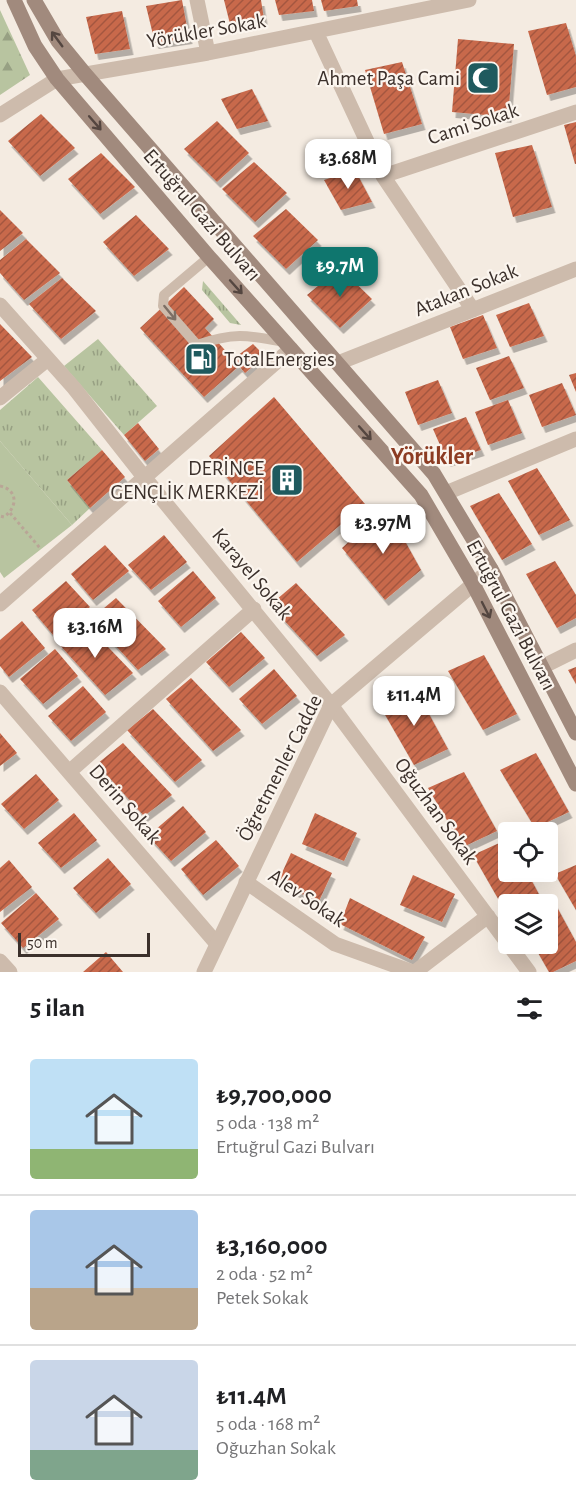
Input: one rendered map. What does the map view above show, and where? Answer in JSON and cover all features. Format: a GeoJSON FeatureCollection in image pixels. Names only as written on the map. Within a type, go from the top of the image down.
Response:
{"type":"FeatureCollection","features":[{"type":"Feature","properties":{"kind":"main road","name":"Ertuğrul Gazi Bulvarı"},"geometry":{"type":"LineString","coordinates":[[14,0],[35,46],[57,79],[209,257],[421,495],[473,584],[576,784]]}},
{"type":"Feature","properties":{"kind":"main road","name":"Ertuğrul Gazi Bulvarı"},"geometry":{"type":"LineString","coordinates":[[34,0],[58,40],[85,74],[434,474],[491,568],[576,733]]}},
{"type":"Feature","properties":{"kind":"street"},"geometry":{"type":"LineString","coordinates":[[196,0],[208,53]]}},
{"type":"Feature","properties":{"kind":"street","name":"Yörükler Sokak"},"geometry":{"type":"LineString","coordinates":[[57,79],[208,53],[469,0]]}},
{"type":"Feature","properties":{"kind":"street"},"geometry":{"type":"LineString","coordinates":[[316,32],[383,176],[473,310]]}},
{"type":"Feature","properties":{"kind":"street"},"geometry":{"type":"LineString","coordinates":[[0,115],[57,79]]}},
{"type":"Feature","properties":{"kind":"street","name":"Cami Sokak"},"geometry":{"type":"LineString","coordinates":[[383,176],[576,112]]}},
{"type":"Feature","properties":{"kind":"street","name":"Atakan Sokak"},"geometry":{"type":"LineString","coordinates":[[338,363],[576,269]]}},
{"type":"Feature","properties":{"kind":"street","name":"Karayel Sokak"},"geometry":{"type":"LineString","coordinates":[[0,305],[48,358],[331,705]]}},
{"type":"Feature","properties":{"kind":"street"},"geometry":{"type":"LineString","coordinates":[[0,604],[288,346]]}},
{"type":"Feature","properties":{"kind":"street"},"geometry":{"type":"LineString","coordinates":[[0,399],[48,358]]}},
{"type":"Feature","properties":{"kind":"street"},"geometry":{"type":"LineString","coordinates":[[446,493],[576,439]]}},
{"type":"Feature","properties":{"kind":"street","name":"Öğretmenler Cadde"},"geometry":{"type":"LineString","coordinates":[[204,972],[331,705],[491,568]]}},
{"type":"Feature","properties":{"kind":"street"},"geometry":{"type":"LineString","coordinates":[[69,772],[254,609]]}},
{"type":"Feature","properties":{"kind":"street"},"geometry":{"type":"LineString","coordinates":[[542,667],[576,650]]}},
{"type":"Feature","properties":{"kind":"street","name":"Derin Sokak"},"geometry":{"type":"LineString","coordinates":[[0,692],[217,944]]}},
{"type":"Feature","properties":{"kind":"street","name":"Oğuzhan Sokak"},"geometry":{"type":"LineString","coordinates":[[331,705],[529,972]]}},
{"type":"Feature","properties":{"kind":"street","name":"Alev Sokak"},"geometry":{"type":"LineString","coordinates":[[246,882],[335,944],[414,972],[488,916]]}},
{"type":"Feature","properties":{"kind":"street"},"geometry":{"type":"LineString","coordinates":[[0,962],[9,972]]}},
{"type":"Feature","properties":{"kind":"lane"},"geometry":{"type":"LineString","coordinates":[[209,257],[164,295],[163,306],[196,345],[219,337],[244,334],[288,346]]}},
{"type":"Feature","properties":{"kind":"path"},"geometry":{"type":"LineString","coordinates":[[0,486],[10,490],[15,496],[15,505],[10,513],[4,517],[0,516]]}},
{"type":"Feature","properties":{"kind":"path"},"geometry":{"type":"LineString","coordinates":[[10,513],[41,549]]}},
{"type":"Feature","properties":{"kind":"green space"},"geometry":{"type":"Polygon","coordinates":[[[0,10],[30,75],[0,95],[0,10]]]}},
{"type":"Feature","properties":{"kind":"green space"},"geometry":{"type":"Polygon","coordinates":[[[203,281],[241,325],[230,323],[202,290],[203,281]]]}},
{"type":"Feature","properties":{"kind":"green space"},"geometry":{"type":"Polygon","coordinates":[[[98,339],[157,406],[124,435],[64,366],[98,339]]]}},
{"type":"Feature","properties":{"kind":"green space"},"geometry":{"type":"Polygon","coordinates":[[[38,377],[102,450],[67,480],[90,508],[72,525],[0,441],[0,410],[38,377]]]}},
{"type":"Feature","properties":{"kind":"green space"},"geometry":{"type":"Polygon","coordinates":[[[0,441],[72,525],[4,578],[0,572],[0,441]]]}},
{"type":"Feature","properties":{"kind":"building"},"geometry":{"type":"Polygon","coordinates":[[[182,0],[189,38],[155,43],[146,6],[182,0]]]}},
{"type":"Feature","properties":{"kind":"building"},"geometry":{"type":"Polygon","coordinates":[[[224,0],[261,0],[264,19],[230,24],[224,0]]]}},
{"type":"Feature","properties":{"kind":"building"},"geometry":{"type":"Polygon","coordinates":[[[275,0],[312,0],[314,11],[279,15],[275,0]]]}},
{"type":"Feature","properties":{"kind":"building"},"geometry":{"type":"Polygon","coordinates":[[[321,0],[357,0],[358,6],[324,11],[321,0]]]}},
{"type":"Feature","properties":{"kind":"building"},"geometry":{"type":"Polygon","coordinates":[[[122,11],[130,49],[95,54],[86,17],[122,11]]]}},
{"type":"Feature","properties":{"kind":"building"},"geometry":{"type":"Polygon","coordinates":[[[566,23],[576,56],[576,87],[547,95],[528,31],[566,23]]]}},
{"type":"Feature","properties":{"kind":"building","name":"Ahmet Paşa Cami"},"geometry":{"type":"Polygon","coordinates":[[[458,39],[514,44],[508,117],[452,112],[458,39]]]}},
{"type":"Feature","properties":{"kind":"building"},"geometry":{"type":"Polygon","coordinates":[[[402,62],[422,124],[384,134],[365,70],[402,62]]]}},
{"type":"Feature","properties":{"kind":"building"},"geometry":{"type":"Polygon","coordinates":[[[252,89],[268,121],[237,129],[221,99],[252,89]]]}},
{"type":"Feature","properties":{"kind":"building"},"geometry":{"type":"Polygon","coordinates":[[[41,114],[75,148],[40,176],[8,141],[41,114]]]}},
{"type":"Feature","properties":{"kind":"building"},"geometry":{"type":"Polygon","coordinates":[[[217,121],[249,153],[217,182],[184,149],[217,121]]]}},
{"type":"Feature","properties":{"kind":"building"},"geometry":{"type":"Polygon","coordinates":[[[576,122],[576,164],[575,164],[564,125],[576,122]]]}},
{"type":"Feature","properties":{"kind":"building"},"geometry":{"type":"Polygon","coordinates":[[[532,145],[552,207],[513,217],[495,153],[532,145]]]}},
{"type":"Feature","properties":{"kind":"building"},"geometry":{"type":"Polygon","coordinates":[[[101,153],[135,187],[100,214],[68,179],[101,153]]]}},
{"type":"Feature","properties":{"kind":"building"},"geometry":{"type":"Polygon","coordinates":[[[254,162],[287,193],[255,222],[222,189],[254,162]]]}},
{"type":"Feature","properties":{"kind":"building"},"geometry":{"type":"Polygon","coordinates":[[[355,170],[372,202],[341,210],[324,180],[355,170]]]}},
{"type":"Feature","properties":{"kind":"building"},"geometry":{"type":"Polygon","coordinates":[[[286,209],[318,240],[286,269],[253,236],[286,209]]]}},
{"type":"Feature","properties":{"kind":"building"},"geometry":{"type":"Polygon","coordinates":[[[0,210],[23,233],[0,251],[0,210]]]}},
{"type":"Feature","properties":{"kind":"building"},"geometry":{"type":"Polygon","coordinates":[[[136,215],[169,249],[134,276],[103,242],[136,215]]]}},
{"type":"Feature","properties":{"kind":"building"},"geometry":{"type":"Polygon","coordinates":[[[26,239],[60,273],[24,300],[0,273],[0,260],[26,239]]]}},
{"type":"Feature","properties":{"kind":"building"},"geometry":{"type":"Polygon","coordinates":[[[340,268],[372,299],[340,328],[307,295],[340,268]]]}},
{"type":"Feature","properties":{"kind":"building"},"geometry":{"type":"Polygon","coordinates":[[[62,278],[96,311],[61,339],[29,304],[62,278]]]}},
{"type":"Feature","properties":{"kind":"building"},"geometry":{"type":"Polygon","coordinates":[[[184,287],[214,319],[205,328],[233,359],[253,344],[265,356],[245,373],[239,366],[204,397],[140,328],[184,287]]]}},
{"type":"Feature","properties":{"kind":"building"},"geometry":{"type":"Polygon","coordinates":[[[529,303],[544,336],[510,347],[496,315],[529,303]]]}},
{"type":"Feature","properties":{"kind":"building"},"geometry":{"type":"Polygon","coordinates":[[[483,315],[497,348],[463,359],[450,327],[483,315]]]}},
{"type":"Feature","properties":{"kind":"building"},"geometry":{"type":"Polygon","coordinates":[[[0,324],[32,357],[0,381],[0,324]]]}},
{"type":"Feature","properties":{"kind":"building"},"geometry":{"type":"Polygon","coordinates":[[[509,356],[524,388],[490,400],[476,368],[509,356]]]}},
{"type":"Feature","properties":{"kind":"building"},"geometry":{"type":"Polygon","coordinates":[[[576,373],[576,392],[569,375],[576,373]]]}},
{"type":"Feature","properties":{"kind":"building"},"geometry":{"type":"Polygon","coordinates":[[[438,380],[452,413],[418,425],[405,392],[438,380]]]}},
{"type":"Feature","properties":{"kind":"building"},"geometry":{"type":"Polygon","coordinates":[[[562,383],[576,415],[542,427],[529,395],[562,383]]]}},
{"type":"Feature","properties":{"kind":"building","name":"DERİNCE GENÇLİK MERKEZİ"},"geometry":{"type":"Polygon","coordinates":[[[274,397],[365,504],[297,562],[209,456],[274,397]]]}},
{"type":"Feature","properties":{"kind":"building"},"geometry":{"type":"Polygon","coordinates":[[[508,400],[522,433],[488,445],[475,412],[508,400]]]}},
{"type":"Feature","properties":{"kind":"building"},"geometry":{"type":"Polygon","coordinates":[[[466,417],[481,450],[447,461],[433,429],[466,417]]]}},
{"type":"Feature","properties":{"kind":"building"},"geometry":{"type":"Polygon","coordinates":[[[138,423],[159,449],[145,461],[124,435],[138,423]]]}},
{"type":"Feature","properties":{"kind":"building"},"geometry":{"type":"Polygon","coordinates":[[[102,450],[125,477],[90,508],[67,480],[102,450]]]}},
{"type":"Feature","properties":{"kind":"building"},"geometry":{"type":"Polygon","coordinates":[[[537,468],[570,520],[539,535],[508,481],[537,468]]]}},
{"type":"Feature","properties":{"kind":"building"},"geometry":{"type":"Polygon","coordinates":[[[499,493],[532,544],[502,560],[470,506],[499,493]]]}},
{"type":"Feature","properties":{"kind":"building"},"geometry":{"type":"Polygon","coordinates":[[[386,507],[421,570],[385,600],[342,548],[386,507]]]}},
{"type":"Feature","properties":{"kind":"building"},"geometry":{"type":"Polygon","coordinates":[[[164,535],[187,562],[151,590],[128,565],[164,535]]]}},
{"type":"Feature","properties":{"kind":"building"},"geometry":{"type":"Polygon","coordinates":[[[105,545],[129,571],[93,600],[71,574],[105,545]]]}},
{"type":"Feature","properties":{"kind":"building"},"geometry":{"type":"Polygon","coordinates":[[[555,561],[576,595],[576,618],[557,628],[526,574],[555,561]]]}},
{"type":"Feature","properties":{"kind":"building"},"geometry":{"type":"Polygon","coordinates":[[[193,571],[216,598],[181,627],[158,601],[193,571]]]}},
{"type":"Feature","properties":{"kind":"building"},"geometry":{"type":"Polygon","coordinates":[[[66,581],[90,607],[54,636],[32,610],[66,581]]]}},
{"type":"Feature","properties":{"kind":"building"},"geometry":{"type":"Polygon","coordinates":[[[296,583],[345,635],[317,656],[270,605],[296,583]]]}},
{"type":"Feature","properties":{"kind":"building"},"geometry":{"type":"Polygon","coordinates":[[[116,598],[166,649],[138,670],[91,619],[116,598]]]}},
{"type":"Feature","properties":{"kind":"building"},"geometry":{"type":"Polygon","coordinates":[[[22,621],[45,648],[9,677],[0,666],[0,640],[22,621]]]}},
{"type":"Feature","properties":{"kind":"building"},"geometry":{"type":"Polygon","coordinates":[[[84,622],[133,673],[105,695],[58,643],[84,622]]]}},
{"type":"Feature","properties":{"kind":"building"},"geometry":{"type":"Polygon","coordinates":[[[241,632],[265,658],[229,687],[206,662],[241,632]]]}},
{"type":"Feature","properties":{"kind":"building"},"geometry":{"type":"Polygon","coordinates":[[[55,649],[78,676],[43,704],[20,679],[55,649]]]}},
{"type":"Feature","properties":{"kind":"building"},"geometry":{"type":"Polygon","coordinates":[[[484,655],[517,714],[483,730],[448,671],[484,655]]]}},
{"type":"Feature","properties":{"kind":"building"},"geometry":{"type":"Polygon","coordinates":[[[576,667],[576,684],[568,670],[576,667]]]}},
{"type":"Feature","properties":{"kind":"building"},"geometry":{"type":"Polygon","coordinates":[[[274,669],[297,696],[262,724],[239,699],[274,669]]]}},
{"type":"Feature","properties":{"kind":"building"},"geometry":{"type":"Polygon","coordinates":[[[191,678],[241,730],[213,751],[166,699],[191,678]]]}},
{"type":"Feature","properties":{"kind":"building"},"geometry":{"type":"Polygon","coordinates":[[[83,686],[106,712],[71,741],[48,716],[83,686]]]}},
{"type":"Feature","properties":{"kind":"building"},"geometry":{"type":"Polygon","coordinates":[[[416,690],[448,749],[414,765],[380,706],[416,690]]]}},
{"type":"Feature","properties":{"kind":"building"},"geometry":{"type":"Polygon","coordinates":[[[153,709],[202,760],[175,782],[127,730],[153,709]]]}},
{"type":"Feature","properties":{"kind":"building"},"geometry":{"type":"Polygon","coordinates":[[[0,733],[17,753],[0,766],[0,733]]]}},
{"type":"Feature","properties":{"kind":"building"},"geometry":{"type":"Polygon","coordinates":[[[123,743],[172,795],[144,816],[97,764],[123,743]]]}},
{"type":"Feature","properties":{"kind":"building"},"geometry":{"type":"Polygon","coordinates":[[[536,753],[569,812],[548,822],[531,822],[500,770],[536,753]]]}},
{"type":"Feature","properties":{"kind":"building"},"geometry":{"type":"Polygon","coordinates":[[[464,772],[497,831],[463,847],[428,788],[464,772]]]}},
{"type":"Feature","properties":{"kind":"building"},"geometry":{"type":"Polygon","coordinates":[[[36,774],[59,800],[24,829],[1,804],[36,774]]]}},
{"type":"Feature","properties":{"kind":"building"},"geometry":{"type":"Polygon","coordinates":[[[183,806],[206,832],[171,861],[148,836],[183,806]]]}},
{"type":"Feature","properties":{"kind":"building"},"geometry":{"type":"Polygon","coordinates":[[[74,813],[97,840],[61,868],[38,843],[74,813]]]}},
{"type":"Feature","properties":{"kind":"building"},"geometry":{"type":"Polygon","coordinates":[[[315,813],[357,833],[344,861],[302,844],[315,813]]]}},
{"type":"Feature","properties":{"kind":"building"},"geometry":{"type":"Polygon","coordinates":[[[216,840],[239,866],[203,895],[181,869],[216,840]]]}},
{"type":"Feature","properties":{"kind":"building"},"geometry":{"type":"Polygon","coordinates":[[[498,844],[498,882],[532,882],[539,894],[498,894],[498,899],[473,855],[498,844]]]}},
{"type":"Feature","properties":{"kind":"building"},"geometry":{"type":"Polygon","coordinates":[[[291,853],[332,873],[319,901],[277,884],[291,853]]]}},
{"type":"Feature","properties":{"kind":"building"},"geometry":{"type":"Polygon","coordinates":[[[108,858],[131,884],[96,913],[73,888],[108,858]]]}},
{"type":"Feature","properties":{"kind":"building"},"geometry":{"type":"Polygon","coordinates":[[[9,860],[32,887],[0,912],[0,868],[9,860]]]}},
{"type":"Feature","properties":{"kind":"building"},"geometry":{"type":"Polygon","coordinates":[[[576,865],[576,910],[558,879],[558,873],[576,865]]]}},
{"type":"Feature","properties":{"kind":"building"},"geometry":{"type":"Polygon","coordinates":[[[413,875],[455,894],[442,922],[400,905],[413,875]]]}},
{"type":"Feature","properties":{"kind":"building"},"geometry":{"type":"Polygon","coordinates":[[[36,893],[59,919],[23,948],[1,923],[36,893]]]}},
{"type":"Feature","properties":{"kind":"building"},"geometry":{"type":"Polygon","coordinates":[[[350,898],[425,937],[412,960],[340,924],[350,898]]]}},
{"type":"Feature","properties":{"kind":"building"},"geometry":{"type":"Polygon","coordinates":[[[558,909],[576,942],[576,961],[549,972],[539,954],[558,954],[558,909]]]}},
{"type":"Feature","properties":{"kind":"building"},"geometry":{"type":"Polygon","coordinates":[[[106,952],[123,972],[83,972],[106,952]]]}},
{"type":"Feature","properties":{"kind":"place","name":"Ahmet Paşa Cami"},"geometry":{"type":"Point","coordinates":[483,78]}},
{"type":"Feature","properties":{"kind":"place","name":"TotalEnergies"},"geometry":{"type":"Point","coordinates":[201,359]}},
{"type":"Feature","properties":{"kind":"place","name":"DERİNCE GENÇLİK MERKEZİ"},"geometry":{"type":"Point","coordinates":[287,480]}},
{"type":"Feature","properties":{"kind":"district","name":"Yörükler"},"geometry":{"type":"Point","coordinates":[432,457]}}]}
